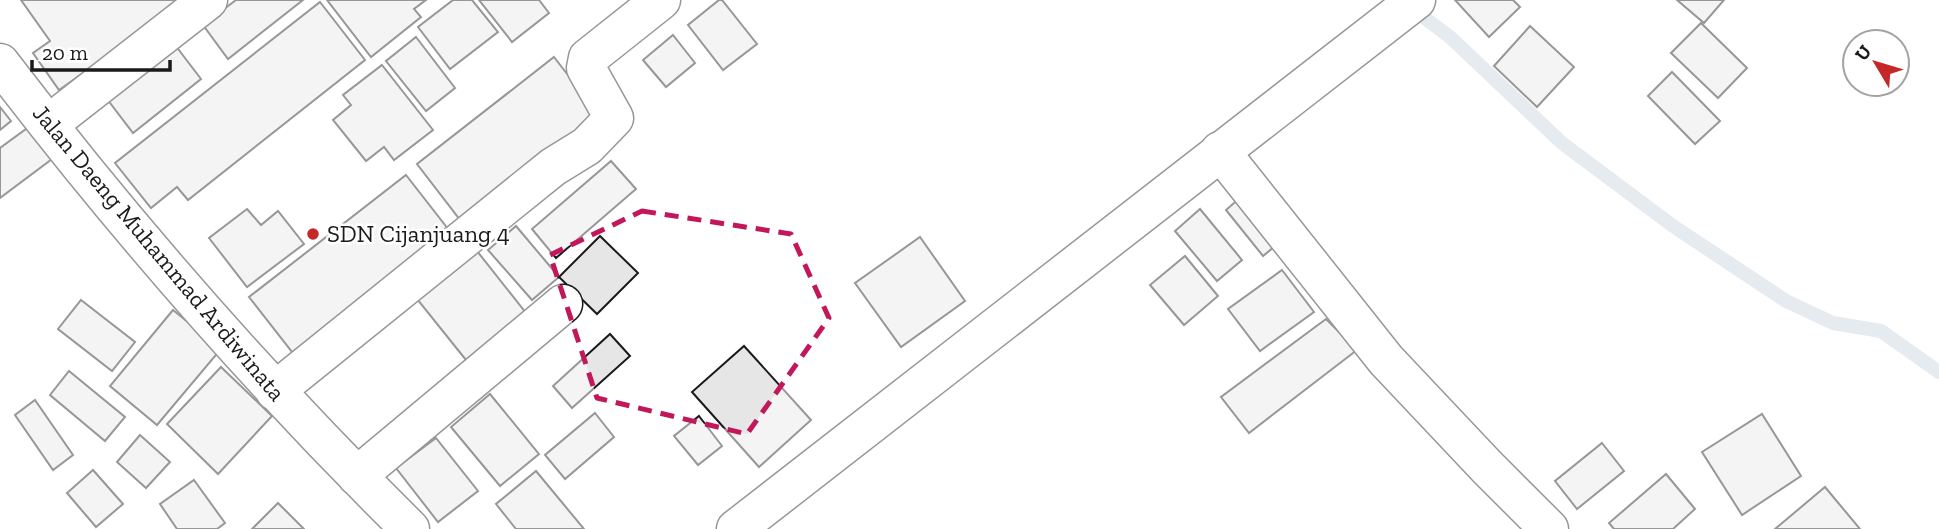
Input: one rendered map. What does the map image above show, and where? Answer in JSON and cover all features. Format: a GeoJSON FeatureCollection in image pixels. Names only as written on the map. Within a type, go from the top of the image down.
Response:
{"type":"FeatureCollection","features":[{"type":"Feature","properties":{"kind":"street"},"geometry":{"type":"LineString","coordinates":[[48,124],[208,0]]}},
{"type":"Feature","properties":{"kind":"street"},"geometry":{"type":"LineString","coordinates":[[736,529],[1220,152],[1400,4]]}},
{"type":"Feature","properties":{"kind":"street"},"geometry":{"type":"LineString","coordinates":[[275,391],[553,167],[587,146],[614,118],[586,68],[589,58],[654,6]]}},
{"type":"Feature","properties":{"kind":"street","name":"Jalan Daeng Muhammad Ardiwinata"},"geometry":{"type":"LineString","coordinates":[[0,63],[209,319],[275,391],[410,529]]}},
{"type":"Feature","properties":{"kind":"street"},"geometry":{"type":"LineString","coordinates":[[1220,152],[1386,360],[1549,529]]}},
{"type":"Feature","properties":{"kind":"street"},"geometry":{"type":"LineString","coordinates":[[357,476],[563,304]]}},
{"type":"Feature","properties":{"kind":"highlighted area"},"geometry":{"type":"Polygon","coordinates":[[[642,211],[791,234],[829,318],[747,434],[597,398],[550,255],[642,211]]]}},
{"type":"Feature","properties":{"kind":"building"},"geometry":{"type":"Polygon","coordinates":[[[21,0],[187,0],[59,90],[33,53],[50,41],[21,0]]]}},
{"type":"Feature","properties":{"kind":"building"},"geometry":{"type":"Polygon","coordinates":[[[236,0],[303,0],[228,59],[203,25],[236,0]]]}},
{"type":"Feature","properties":{"kind":"building"},"geometry":{"type":"Polygon","coordinates":[[[327,0],[426,0],[414,9],[421,17],[371,57],[327,0]]]}},
{"type":"Feature","properties":{"kind":"building"},"geometry":{"type":"Polygon","coordinates":[[[453,0],[472,0],[498,32],[450,69],[418,27],[453,0]]]}},
{"type":"Feature","properties":{"kind":"building"},"geometry":{"type":"Polygon","coordinates":[[[479,0],[539,0],[549,13],[512,42],[479,0]]]}},
{"type":"Feature","properties":{"kind":"building"},"geometry":{"type":"Polygon","coordinates":[[[722,0],[757,44],[723,70],[688,25],[722,0]]]}},
{"type":"Feature","properties":{"kind":"building"},"geometry":{"type":"Polygon","coordinates":[[[1455,0],[1513,0],[1520,7],[1489,37],[1455,0]]]}},
{"type":"Feature","properties":{"kind":"building"},"geometry":{"type":"Polygon","coordinates":[[[1677,0],[1724,0],[1704,23],[1677,0]]]}},
{"type":"Feature","properties":{"kind":"building"},"geometry":{"type":"Polygon","coordinates":[[[320,2],[365,60],[188,200],[177,187],[151,208],[115,163],[320,2]]]}},
{"type":"Feature","properties":{"kind":"building"},"geometry":{"type":"Polygon","coordinates":[[[1701,23],[1747,68],[1718,98],[1671,53],[1701,23]]]}},
{"type":"Feature","properties":{"kind":"building"},"geometry":{"type":"Polygon","coordinates":[[[1530,26],[1574,67],[1537,107],[1494,66],[1530,26]]]}},
{"type":"Feature","properties":{"kind":"building"},"geometry":{"type":"Polygon","coordinates":[[[673,35],[695,63],[666,87],[643,60],[673,35]]]}},
{"type":"Feature","properties":{"kind":"building"},"geometry":{"type":"Polygon","coordinates":[[[416,37],[455,88],[426,111],[386,61],[416,37]]]}},
{"type":"Feature","properties":{"kind":"building"},"geometry":{"type":"Polygon","coordinates":[[[172,41],[201,79],[133,133],[104,95],[172,41]]]}},
{"type":"Feature","properties":{"kind":"building"},"geometry":{"type":"Polygon","coordinates":[[[554,57],[601,118],[464,225],[417,164],[554,57]]]}},
{"type":"Feature","properties":{"kind":"building"},"geometry":{"type":"Polygon","coordinates":[[[382,65],[433,130],[394,160],[384,147],[366,161],[333,120],[351,105],[343,95],[382,65]]]}},
{"type":"Feature","properties":{"kind":"building"},"geometry":{"type":"Polygon","coordinates":[[[1672,72],[1720,121],[1695,144],[1648,96],[1672,72]]]}},
{"type":"Feature","properties":{"kind":"building"},"geometry":{"type":"Polygon","coordinates":[[[0,107],[11,121],[0,130],[0,107]]]}},
{"type":"Feature","properties":{"kind":"building"},"geometry":{"type":"Polygon","coordinates":[[[37,121],[60,153],[0,198],[0,148],[37,121]]]}},
{"type":"Feature","properties":{"kind":"building"},"geometry":{"type":"Polygon","coordinates":[[[611,161],[636,189],[556,258],[532,229],[611,161]]]}},
{"type":"Feature","properties":{"kind":"building"},"geometry":{"type":"Polygon","coordinates":[[[406,175],[452,234],[296,357],[249,297],[406,175]]]}},
{"type":"Feature","properties":{"kind":"building"},"geometry":{"type":"Polygon","coordinates":[[[1242,196],[1280,242],[1263,256],[1226,210],[1242,196]]]}},
{"type":"Feature","properties":{"kind":"building"},"geometry":{"type":"Polygon","coordinates":[[[247,209],[261,225],[278,211],[304,244],[247,287],[209,238],[247,209]]]}},
{"type":"Feature","properties":{"kind":"building"},"geometry":{"type":"Polygon","coordinates":[[[1200,209],[1242,260],[1217,281],[1175,231],[1200,209]]]}},
{"type":"Feature","properties":{"kind":"building"},"geometry":{"type":"Polygon","coordinates":[[[516,226],[559,277],[532,300],[488,250],[516,226]]]}},
{"type":"Feature","properties":{"kind":"building"},"geometry":{"type":"Polygon","coordinates":[[[600,236],[638,273],[597,314],[559,277],[600,236]]]}},
{"type":"Feature","properties":{"kind":"building"},"geometry":{"type":"Polygon","coordinates":[[[920,237],[965,301],[901,347],[855,283],[920,237]]]}},
{"type":"Feature","properties":{"kind":"building"},"geometry":{"type":"Polygon","coordinates":[[[477,251],[526,313],[466,360],[417,299],[477,251]]]}},
{"type":"Feature","properties":{"kind":"building"},"geometry":{"type":"Polygon","coordinates":[[[1185,256],[1218,296],[1184,325],[1150,285],[1185,256]]]}},
{"type":"Feature","properties":{"kind":"building"},"geometry":{"type":"Polygon","coordinates":[[[1282,270],[1314,312],[1260,351],[1228,309],[1282,270]]]}},
{"type":"Feature","properties":{"kind":"building"},"geometry":{"type":"Polygon","coordinates":[[[81,300],[135,342],[112,371],[58,329],[81,300]]]}},
{"type":"Feature","properties":{"kind":"building"},"geometry":{"type":"Polygon","coordinates":[[[173,310],[221,349],[157,425],[110,386],[173,310]]]}},
{"type":"Feature","properties":{"kind":"building"},"geometry":{"type":"Polygon","coordinates":[[[1326,319],[1357,350],[1249,433],[1221,397],[1326,319]]]}},
{"type":"Feature","properties":{"kind":"building"},"geometry":{"type":"Polygon","coordinates":[[[610,334],[630,356],[572,408],[553,386],[610,334]]]}},
{"type":"Feature","properties":{"kind":"building"},"geometry":{"type":"Polygon","coordinates":[[[744,346],[811,420],[759,467],[692,392],[744,346]]]}},
{"type":"Feature","properties":{"kind":"building"},"geometry":{"type":"Polygon","coordinates":[[[221,367],[272,416],[218,474],[167,424],[221,367]]]}},
{"type":"Feature","properties":{"kind":"building"},"geometry":{"type":"Polygon","coordinates":[[[69,371],[125,417],[105,441],[50,395],[69,371]]]}},
{"type":"Feature","properties":{"kind":"building"},"geometry":{"type":"Polygon","coordinates":[[[490,394],[539,454],[500,486],[451,427],[490,394]]]}},
{"type":"Feature","properties":{"kind":"building"},"geometry":{"type":"Polygon","coordinates":[[[35,400],[73,455],[53,470],[15,415],[35,400]]]}},
{"type":"Feature","properties":{"kind":"building"},"geometry":{"type":"Polygon","coordinates":[[[595,413],[614,437],[565,479],[545,455],[595,413]]]}},
{"type":"Feature","properties":{"kind":"building"},"geometry":{"type":"Polygon","coordinates":[[[1762,414],[1801,476],[1742,515],[1702,452],[1762,414]]]}},
{"type":"Feature","properties":{"kind":"building"},"geometry":{"type":"Polygon","coordinates":[[[699,416],[722,446],[698,465],[674,436],[699,416]]]}},
{"type":"Feature","properties":{"kind":"building"},"geometry":{"type":"Polygon","coordinates":[[[140,435],[170,462],[146,488],[117,462],[140,435]]]}},
{"type":"Feature","properties":{"kind":"building"},"geometry":{"type":"Polygon","coordinates":[[[436,438],[478,491],[438,522],[396,468],[436,438]]]}},
{"type":"Feature","properties":{"kind":"building"},"geometry":{"type":"Polygon","coordinates":[[[1602,443],[1624,471],[1577,509],[1555,481],[1602,443]]]}},
{"type":"Feature","properties":{"kind":"building"},"geometry":{"type":"Polygon","coordinates":[[[93,470],[123,504],[96,527],[67,493],[93,470]]]}},
{"type":"Feature","properties":{"kind":"building"},"geometry":{"type":"Polygon","coordinates":[[[536,471],[584,529],[516,529],[496,504],[536,471]]]}},
{"type":"Feature","properties":{"kind":"building"},"geometry":{"type":"Polygon","coordinates":[[[1666,474],[1695,509],[1673,529],[1614,529],[1609,523],[1666,474]]]}},
{"type":"Feature","properties":{"kind":"building"},"geometry":{"type":"Polygon","coordinates":[[[194,480],[225,523],[217,529],[177,529],[160,504],[194,480]]]}},
{"type":"Feature","properties":{"kind":"building"},"geometry":{"type":"Polygon","coordinates":[[[1825,487],[1860,529],[1775,529],[1825,487]]]}},
{"type":"Feature","properties":{"kind":"building"},"geometry":{"type":"Polygon","coordinates":[[[278,503],[304,529],[252,529],[278,503]]]}},
{"type":"Feature","properties":{"kind":"waterway"},"geometry":{"type":"LineString","coordinates":[[1422,16],[1450,37],[1562,143],[1673,226],[1786,301],[1833,323],[1881,331],[1939,372]]}},
{"type":"Feature","properties":{"kind":"place","name":"SDN Cijanjuang 4"},"geometry":{"type":"Point","coordinates":[313,234]}}]}
